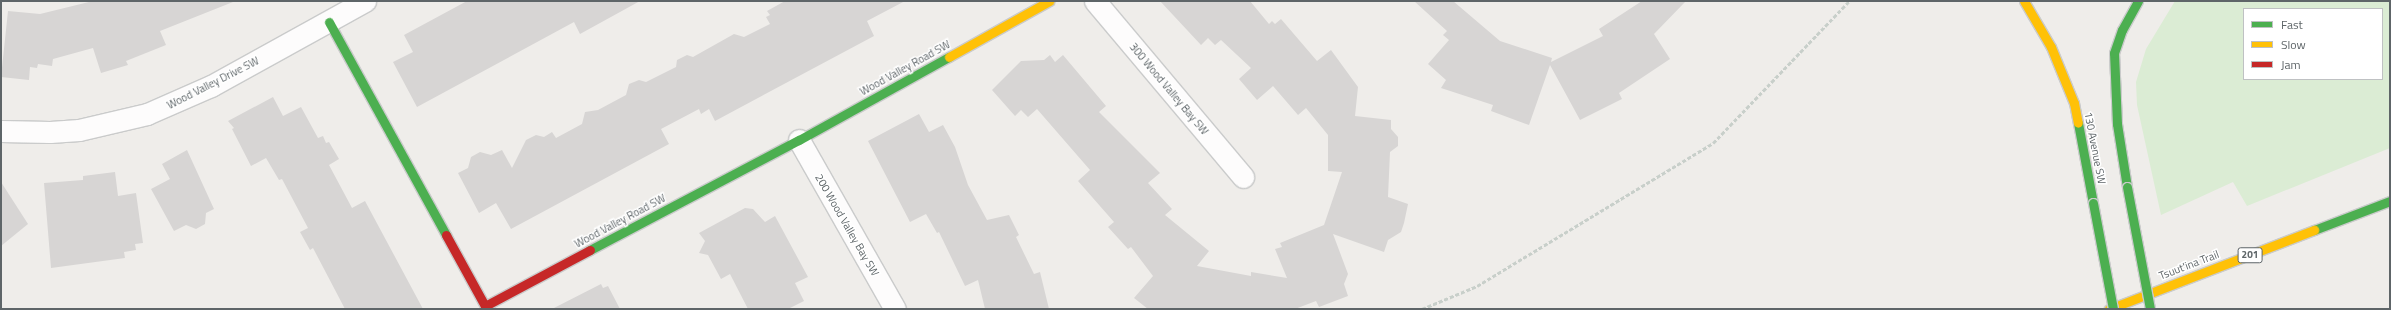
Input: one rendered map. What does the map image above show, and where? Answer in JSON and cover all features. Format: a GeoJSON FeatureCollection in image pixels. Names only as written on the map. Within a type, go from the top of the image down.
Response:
{"type":"FeatureCollection","features":[{"type":"Feature","properties":{"kind":"main road","name":"Wood Valley Road SW"},"geometry":{"type":"LineString","coordinates":[[329,22],[486,307],[799,140],[1049,1]]}},
{"type":"Feature","properties":{"kind":"main road","name":"130 Avenue SW"},"geometry":{"type":"LineString","coordinates":[[2024,1],[2054,54],[2074,103],[2113,309]]}},
{"type":"Feature","properties":{"kind":"main road"},"geometry":{"type":"LineString","coordinates":[[2138,1],[2122,30],[2114,53],[2117,124],[2127,188],[2150,309]]}},
{"type":"Feature","properties":{"kind":"main road","name":"Tsuut'ina Trail"},"geometry":{"type":"LineString","coordinates":[[2109,309],[2390,201]]}},
{"type":"Feature","properties":{"kind":"street","name":"Wood Valley Drive SW"},"geometry":{"type":"LineString","coordinates":[[1,131],[50,132],[80,130],[147,114],[211,86],[365,1]]}},
{"type":"Feature","properties":{"kind":"street","name":"300 Wood Valley Bay SW"},"geometry":{"type":"LineString","coordinates":[[1095,1],[1243,177]]}},
{"type":"Feature","properties":{"kind":"street","name":"200 Wood Valley Bay SW"},"geometry":{"type":"LineString","coordinates":[[799,140],[895,309]]}},
{"type":"Feature","properties":{"kind":"path"},"geometry":{"type":"LineString","coordinates":[[1422,309],[1477,286],[1713,143],[1848,1]]}},
{"type":"Feature","properties":{"kind":"green space"},"geometry":{"type":"Polygon","coordinates":[[[2175,1],[2390,1],[2390,148],[2247,206],[2233,182],[2161,215],[2137,105],[2136,82],[2146,49],[2175,1]]]}},
{"type":"Feature","properties":{"kind":"building"},"geometry":{"type":"Polygon","coordinates":[[[93,1],[233,2],[160,31],[166,45],[126,61],[128,65],[101,73],[93,48],[53,59],[52,66],[38,64],[37,68],[30,67],[29,80],[1,77],[8,11],[40,14],[93,1]]]}},
{"type":"Feature","properties":{"kind":"building"},"geometry":{"type":"Polygon","coordinates":[[[467,1],[640,1],[580,34],[574,22],[417,107],[393,62],[413,52],[404,35],[467,1]]]}},
{"type":"Feature","properties":{"kind":"building"},"geometry":{"type":"Polygon","coordinates":[[[785,1],[905,1],[867,21],[874,36],[715,121],[709,109],[701,114],[699,109],[661,129],[669,144],[511,229],[496,203],[479,213],[458,173],[468,168],[471,157],[480,152],[491,155],[502,150],[512,168],[526,140],[536,135],[544,137],[552,132],[556,138],[582,124],[585,112],[598,110],[626,95],[629,84],[639,80],[646,82],[676,67],[677,60],[687,55],[693,57],[734,34],[744,37],[770,24],[766,17],[770,15],[767,11],[785,1]]]}},
{"type":"Feature","properties":{"kind":"building"},"geometry":{"type":"Polygon","coordinates":[[[1160,1],[1250,1],[1269,24],[1272,21],[1275,24],[1281,19],[1317,61],[1331,50],[1358,87],[1355,116],[1391,120],[1391,129],[1398,137],[1398,146],[1390,152],[1388,197],[1408,204],[1404,223],[1401,232],[1388,240],[1384,252],[1333,234],[1348,274],[1344,284],[1348,296],[1319,307],[1316,301],[1295,309],[1148,309],[1134,298],[1153,276],[1131,247],[1128,249],[1108,227],[1114,222],[1078,181],[1090,170],[1037,109],[1028,117],[1021,110],[1015,116],[992,90],[1021,61],[1044,60],[1050,55],[1055,62],[1063,55],[1106,106],[1099,112],[1160,173],[1148,183],[1172,209],[1165,215],[1209,251],[1197,266],[1251,276],[1251,272],[1287,278],[1275,249],[1282,247],[1280,243],[1324,225],[1342,172],[1328,171],[1328,135],[1306,108],[1298,115],[1273,86],[1257,100],[1239,79],[1251,68],[1221,40],[1215,45],[1208,38],[1201,45],[1160,1]]]}},
{"type":"Feature","properties":{"kind":"building"},"geometry":{"type":"Polygon","coordinates":[[[1414,1],[1453,1],[1500,41],[1552,58],[1551,62],[1603,36],[1599,29],[1642,1],[1686,1],[1654,34],[1670,59],[1619,93],[1622,99],[1580,120],[1550,65],[1529,125],[1491,111],[1493,105],[1441,88],[1446,80],[1428,64],[1449,40],[1443,35],[1447,31],[1414,1]]]}},
{"type":"Feature","properties":{"kind":"building"},"geometry":{"type":"Polygon","coordinates":[[[273,97],[283,116],[301,107],[318,138],[323,136],[326,143],[329,142],[339,159],[329,165],[352,208],[365,201],[423,309],[345,309],[313,248],[310,250],[300,232],[308,228],[282,179],[279,180],[266,158],[251,166],[232,129],[234,128],[228,121],[273,97]]]}},
{"type":"Feature","properties":{"kind":"building"},"geometry":{"type":"Polygon","coordinates":[[[919,114],[929,132],[943,125],[955,147],[968,185],[987,220],[1009,215],[1019,235],[1016,237],[1034,274],[1040,272],[1049,309],[985,309],[978,280],[965,286],[939,232],[937,233],[926,214],[910,222],[868,141],[919,114]]]}},
{"type":"Feature","properties":{"kind":"building"},"geometry":{"type":"Polygon","coordinates":[[[187,150],[214,209],[206,213],[205,224],[196,229],[186,225],[174,231],[151,189],[170,179],[162,164],[187,150]]]}},
{"type":"Feature","properties":{"kind":"building"},"geometry":{"type":"Polygon","coordinates":[[[115,172],[118,196],[136,193],[143,243],[135,244],[136,250],[124,252],[125,258],[51,268],[44,183],[83,180],[83,176],[115,172]]]}},
{"type":"Feature","properties":{"kind":"building"},"geometry":{"type":"Polygon","coordinates":[[[1,182],[28,224],[1,246],[1,182]]]}},
{"type":"Feature","properties":{"kind":"building"},"geometry":{"type":"Polygon","coordinates":[[[745,208],[753,209],[765,222],[775,216],[808,277],[795,283],[804,301],[788,309],[748,309],[730,274],[721,279],[708,255],[699,253],[705,241],[699,233],[745,208]]]}},
{"type":"Feature","properties":{"kind":"building"},"geometry":{"type":"Polygon","coordinates":[[[601,284],[603,288],[608,286],[620,309],[552,309],[601,284]]]}},
{"type":"Feature","properties":{"kind":"traffic: fast"},"geometry":{"type":"LineString","coordinates":[[2127,187],[2117,124],[2114,53],[2122,30],[2138,1]]}},
{"type":"Feature","properties":{"kind":"traffic: fast"},"geometry":{"type":"LineString","coordinates":[[329,22],[446,235]]}},
{"type":"Feature","properties":{"kind":"traffic: fast"},"geometry":{"type":"LineString","coordinates":[[590,250],[799,140],[949,57]]}},
{"type":"Feature","properties":{"kind":"traffic: fast"},"geometry":{"type":"LineString","coordinates":[[2078,123],[2093,203]]}},
{"type":"Feature","properties":{"kind":"traffic: fast"},"geometry":{"type":"LineString","coordinates":[[2127,187],[2150,309]]}},
{"type":"Feature","properties":{"kind":"traffic: fast"},"geometry":{"type":"LineString","coordinates":[[2314,230],[2390,201]]}},
{"type":"Feature","properties":{"kind":"traffic: fast"},"geometry":{"type":"LineString","coordinates":[[2093,203],[2113,309]]}},
{"type":"Feature","properties":{"kind":"traffic: slow"},"geometry":{"type":"LineString","coordinates":[[949,57],[1049,1]]}},
{"type":"Feature","properties":{"kind":"traffic: slow"},"geometry":{"type":"LineString","coordinates":[[2024,1],[2051,47],[2074,103],[2078,123]]}},
{"type":"Feature","properties":{"kind":"traffic: slow"},"geometry":{"type":"LineString","coordinates":[[2109,309],[2314,230]]}},
{"type":"Feature","properties":{"kind":"traffic: jam"},"geometry":{"type":"LineString","coordinates":[[446,235],[485,306],[590,250]]}}]}
